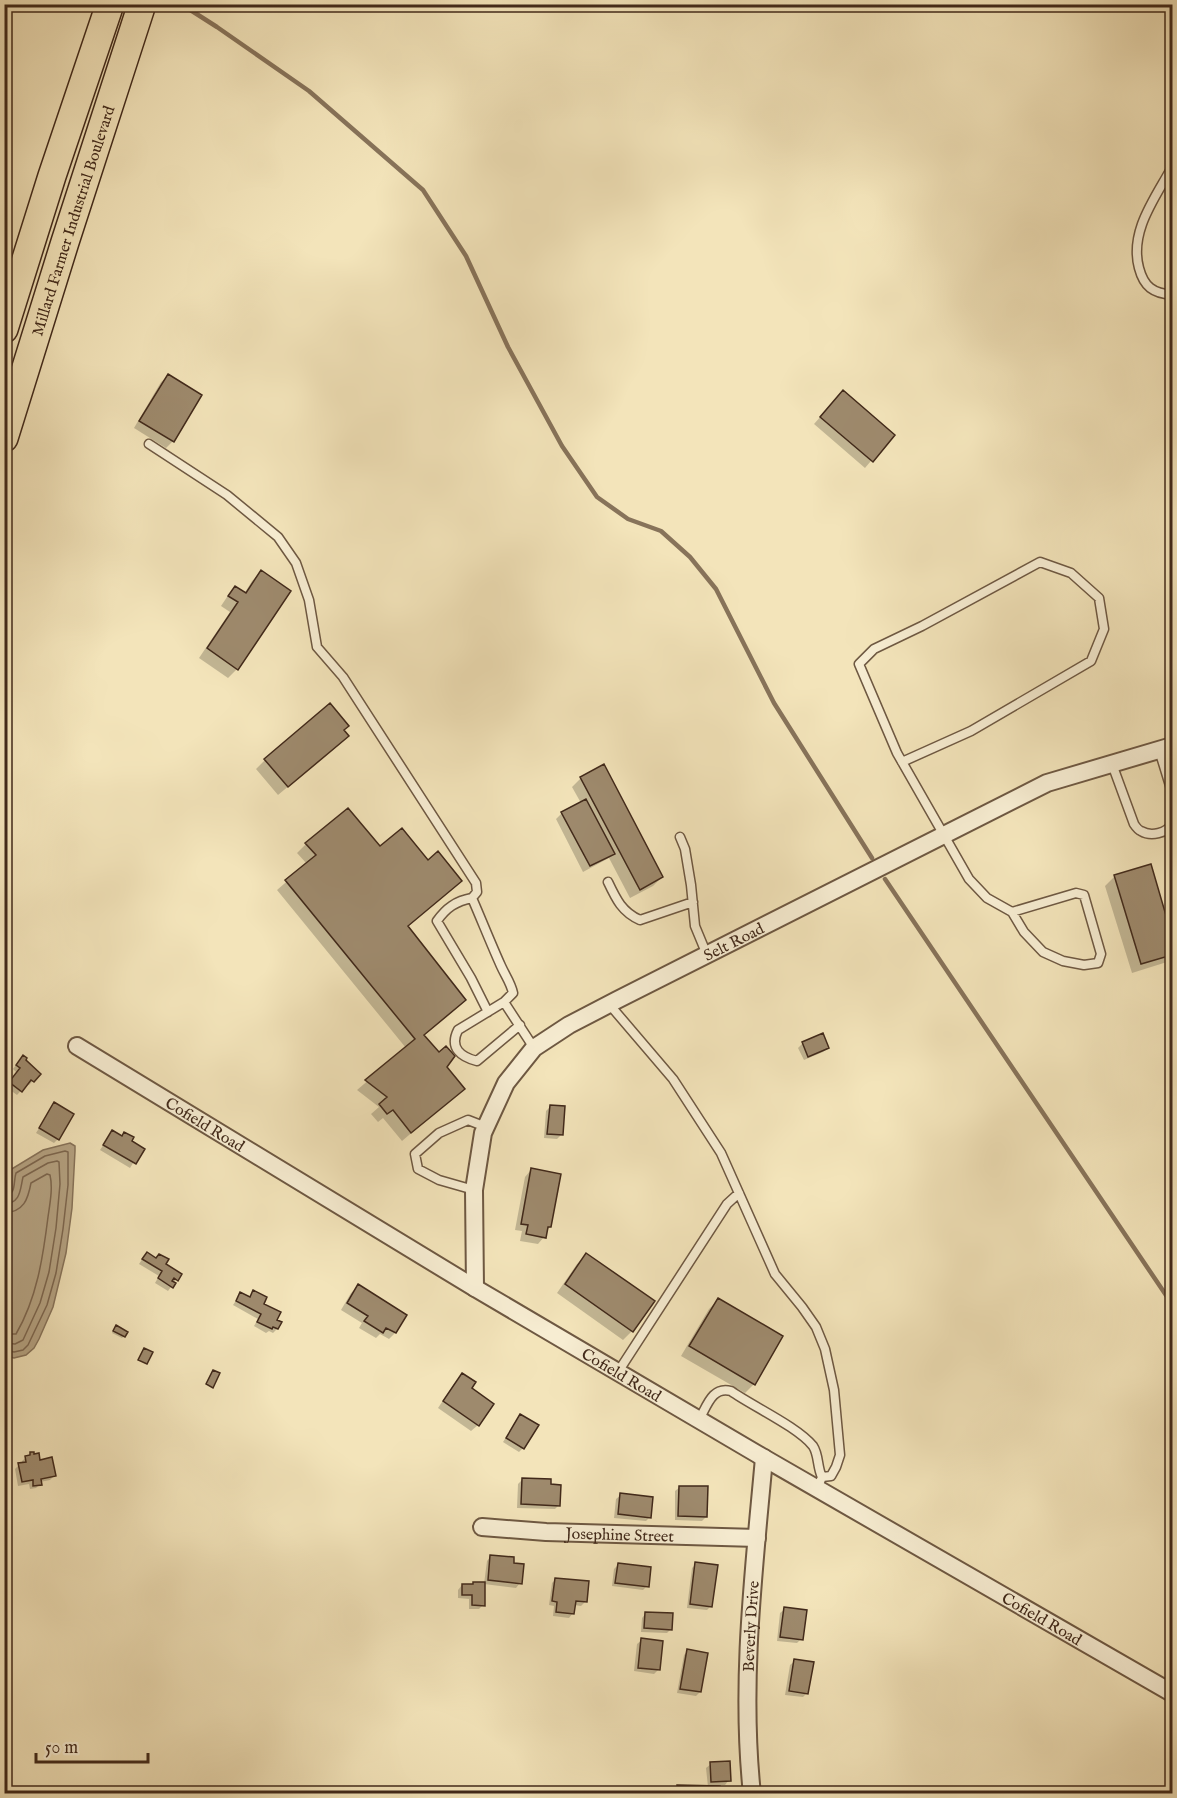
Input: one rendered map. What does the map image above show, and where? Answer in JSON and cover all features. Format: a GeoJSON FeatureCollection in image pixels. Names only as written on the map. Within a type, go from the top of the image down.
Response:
{"type":"FeatureCollection","features":[{"type":"Feature","properties":{"kind":"main road","name":"Millard Farmer Industrial Boulevard"},"geometry":{"type":"LineString","coordinates":[[4,329],[52,176],[110,4]]}},
{"type":"Feature","properties":{"kind":"main road","name":"Millard Farmer Industrial Boulevard"},"geometry":{"type":"LineString","coordinates":[[4,438],[142,4]]}},
{"type":"Feature","properties":{"kind":"street","name":"Selt Road"},"geometry":{"type":"LineString","coordinates":[[475,1288],[474,1190],[483,1133],[506,1083],[534,1048],[569,1025],[609,1004],[1047,783],[1166,748]]}},
{"type":"Feature","properties":{"kind":"street","name":"Cofield Road"},"geometry":{"type":"LineString","coordinates":[[77,1046],[475,1288],[764,1458],[820,1483],[1173,1693]]}},
{"type":"Feature","properties":{"kind":"street","name":"Beverly Drive"},"geometry":{"type":"LineString","coordinates":[[752,1794],[747,1716],[748,1658],[764,1458]]}},
{"type":"Feature","properties":{"kind":"street","name":"Josephine Street"},"geometry":{"type":"LineString","coordinates":[[482,1527],[546,1532],[757,1538]]}},
{"type":"Feature","properties":{"kind":"lane"},"geometry":{"type":"LineString","coordinates":[[1173,167],[1147,213],[1139,232],[1137,245],[1137,261],[1146,285],[1155,291],[1173,295]]}},
{"type":"Feature","properties":{"kind":"lane"},"geometry":{"type":"LineString","coordinates":[[149,444],[227,495],[278,537],[296,563],[309,600],[317,647],[343,677],[476,883],[477,892],[472,898],[462,900],[445,909],[437,921],[489,1012]]}},
{"type":"Feature","properties":{"kind":"lane"},"geometry":{"type":"LineString","coordinates":[[902,762],[971,731],[1091,661],[1104,629],[1099,598],[1071,573],[1040,562],[922,626],[874,649],[859,664],[902,762],[969,879],[987,898],[1011,912],[1024,932],[1043,952],[1063,961],[1084,965],[1098,963],[1101,954],[1084,895],[1076,893],[1011,912]]}},
{"type":"Feature","properties":{"kind":"lane"},"geometry":{"type":"LineString","coordinates":[[1166,748],[1173,792]]}},
{"type":"Feature","properties":{"kind":"lane"},"geometry":{"type":"LineString","coordinates":[[1112,764],[1134,824],[1141,832],[1157,834],[1170,828],[1173,824]]}},
{"type":"Feature","properties":{"kind":"lane"},"geometry":{"type":"LineString","coordinates":[[680,837],[685,849],[695,926],[707,955]]}},
{"type":"Feature","properties":{"kind":"lane"},"geometry":{"type":"LineString","coordinates":[[608,882],[618,902],[628,915],[640,920],[693,902]]}},
{"type":"Feature","properties":{"kind":"lane"},"geometry":{"type":"LineString","coordinates":[[472,898],[501,968],[512,986],[513,993],[504,1002],[459,1030],[455,1045],[460,1054],[477,1060],[520,1025]]}},
{"type":"Feature","properties":{"kind":"lane"},"geometry":{"type":"LineString","coordinates":[[504,1002],[534,1048]]}},
{"type":"Feature","properties":{"kind":"lane"},"geometry":{"type":"LineString","coordinates":[[609,1004],[673,1079],[721,1154],[775,1274],[816,1327],[825,1349],[834,1390],[840,1455],[831,1476],[820,1483],[814,1448],[802,1435],[731,1391],[723,1389],[712,1397],[699,1420]]}},
{"type":"Feature","properties":{"kind":"lane"},"geometry":{"type":"LineString","coordinates":[[474,1190],[439,1180],[418,1169],[416,1154],[439,1133],[468,1120],[486,1127]]}},
{"type":"Feature","properties":{"kind":"lane"},"geometry":{"type":"LineString","coordinates":[[618,1372],[727,1204],[739,1193]]}},
{"type":"Feature","properties":{"kind":"water"},"geometry":{"type":"Polygon","coordinates":[[[70,1143],[75,1146],[72,1208],[66,1253],[53,1307],[34,1348],[26,1355],[14,1358],[5,1356],[4,1207],[10,1170],[43,1150],[70,1143]]]}},
{"type":"Feature","properties":{"kind":"building"},"geometry":{"type":"Polygon","coordinates":[[[168,374],[202,395],[174,442],[139,421],[168,374]]]}},
{"type":"Feature","properties":{"kind":"building"},"geometry":{"type":"Polygon","coordinates":[[[843,390],[895,435],[873,462],[820,417],[843,390]]]}},
{"type":"Feature","properties":{"kind":"building"},"geometry":{"type":"Polygon","coordinates":[[[261,570],[291,591],[238,670],[207,648],[238,602],[228,596],[235,586],[246,593],[261,570]]]}},
{"type":"Feature","properties":{"kind":"building"},"geometry":{"type":"Polygon","coordinates":[[[330,703],[349,726],[344,730],[349,736],[288,787],[264,759],[330,703]]]}},
{"type":"Feature","properties":{"kind":"building"},"geometry":{"type":"Polygon","coordinates":[[[604,764],[663,877],[640,890],[580,777],[604,764]]]}},
{"type":"Feature","properties":{"kind":"building"},"geometry":{"type":"Polygon","coordinates":[[[586,799],[615,854],[590,866],[561,812],[586,799]]]}},
{"type":"Feature","properties":{"kind":"building"},"geometry":{"type":"Polygon","coordinates":[[[348,808],[380,846],[402,828],[428,860],[438,851],[462,881],[408,926],[466,1000],[424,1035],[439,1052],[446,1046],[455,1056],[447,1067],[465,1089],[411,1133],[393,1110],[387,1114],[379,1104],[387,1097],[365,1080],[415,1039],[285,880],[316,855],[305,843],[348,808]]]}},
{"type":"Feature","properties":{"kind":"building"},"geometry":{"type":"Polygon","coordinates":[[[1151,864],[1172,936],[1172,955],[1141,964],[1114,875],[1151,864]]]}},
{"type":"Feature","properties":{"kind":"building"},"geometry":{"type":"Polygon","coordinates":[[[823,1033],[829,1048],[808,1057],[802,1042],[823,1033]]]}},
{"type":"Feature","properties":{"kind":"building"},"geometry":{"type":"Polygon","coordinates":[[[23,1055],[41,1074],[34,1082],[31,1080],[22,1092],[9,1082],[20,1068],[16,1065],[23,1055]]]}},
{"type":"Feature","properties":{"kind":"building"},"geometry":{"type":"Polygon","coordinates":[[[54,1102],[74,1114],[59,1140],[39,1128],[54,1102]]]}},
{"type":"Feature","properties":{"kind":"building"},"geometry":{"type":"Polygon","coordinates":[[[550,1105],[565,1106],[563,1135],[547,1134],[550,1105]]]}},
{"type":"Feature","properties":{"kind":"building"},"geometry":{"type":"Polygon","coordinates":[[[112,1130],[122,1136],[124,1132],[134,1137],[132,1141],[145,1149],[136,1164],[103,1145],[112,1130]]]}},
{"type":"Feature","properties":{"kind":"building"},"geometry":{"type":"Polygon","coordinates":[[[531,1168],[561,1174],[551,1227],[548,1227],[546,1238],[526,1234],[528,1225],[521,1224],[531,1168]]]}},
{"type":"Feature","properties":{"kind":"building"},"geometry":{"type":"Polygon","coordinates":[[[147,1252],[156,1258],[159,1254],[169,1259],[166,1264],[182,1274],[178,1281],[174,1278],[172,1281],[176,1283],[173,1288],[158,1278],[162,1271],[142,1259],[147,1252]]]}},
{"type":"Feature","properties":{"kind":"building"},"geometry":{"type":"Polygon","coordinates":[[[586,1253],[655,1301],[633,1332],[565,1284],[586,1253]]]}},
{"type":"Feature","properties":{"kind":"building"},"geometry":{"type":"Polygon","coordinates":[[[358,1284],[407,1315],[396,1333],[386,1328],[383,1333],[364,1321],[368,1316],[347,1303],[358,1284]]]}},
{"type":"Feature","properties":{"kind":"building"},"geometry":{"type":"Polygon","coordinates":[[[253,1290],[267,1297],[264,1304],[281,1312],[277,1320],[282,1322],[278,1329],[273,1327],[272,1329],[257,1322],[261,1314],[236,1301],[240,1292],[250,1297],[253,1290]]]}},
{"type":"Feature","properties":{"kind":"building"},"geometry":{"type":"Polygon","coordinates":[[[718,1298],[783,1336],[755,1385],[689,1346],[718,1298]]]}},
{"type":"Feature","properties":{"kind":"building"},"geometry":{"type":"Polygon","coordinates":[[[116,1325],[128,1332],[125,1337],[113,1331],[116,1325]]]}},
{"type":"Feature","properties":{"kind":"building"},"geometry":{"type":"Polygon","coordinates":[[[144,1348],[153,1352],[147,1364],[138,1360],[144,1348]]]}},
{"type":"Feature","properties":{"kind":"building"},"geometry":{"type":"Polygon","coordinates":[[[213,1370],[220,1373],[213,1388],[206,1384],[213,1370]]]}},
{"type":"Feature","properties":{"kind":"building"},"geometry":{"type":"Polygon","coordinates":[[[462,1373],[476,1382],[472,1388],[494,1404],[479,1426],[443,1401],[462,1373]]]}},
{"type":"Feature","properties":{"kind":"building"},"geometry":{"type":"Polygon","coordinates":[[[520,1414],[539,1425],[524,1449],[506,1438],[520,1414]]]}},
{"type":"Feature","properties":{"kind":"building"},"geometry":{"type":"Polygon","coordinates":[[[30,1452],[39,1453],[40,1460],[52,1457],[56,1476],[41,1479],[42,1485],[33,1486],[33,1480],[22,1482],[18,1463],[26,1462],[25,1456],[30,1455],[30,1452]]]}},
{"type":"Feature","properties":{"kind":"building"},"geometry":{"type":"Polygon","coordinates":[[[522,1478],[551,1479],[551,1484],[561,1485],[560,1506],[521,1504],[522,1478]]]}},
{"type":"Feature","properties":{"kind":"building"},"geometry":{"type":"Polygon","coordinates":[[[679,1486],[708,1486],[707,1517],[678,1516],[679,1486]]]}},
{"type":"Feature","properties":{"kind":"building"},"geometry":{"type":"Polygon","coordinates":[[[620,1493],[653,1497],[651,1518],[618,1514],[620,1493]]]}},
{"type":"Feature","properties":{"kind":"building"},"geometry":{"type":"Polygon","coordinates":[[[490,1555],[514,1557],[514,1563],[524,1564],[522,1584],[488,1580],[490,1555]]]}},
{"type":"Feature","properties":{"kind":"building"},"geometry":{"type":"Polygon","coordinates":[[[695,1562],[718,1565],[712,1607],[690,1604],[695,1562]]]}},
{"type":"Feature","properties":{"kind":"building"},"geometry":{"type":"Polygon","coordinates":[[[618,1563],[651,1567],[649,1587],[615,1583],[618,1563]]]}},
{"type":"Feature","properties":{"kind":"building"},"geometry":{"type":"Polygon","coordinates":[[[555,1578],[589,1581],[587,1602],[576,1601],[574,1614],[556,1612],[557,1602],[552,1601],[555,1578]]]}},
{"type":"Feature","properties":{"kind":"building"},"geometry":{"type":"Polygon","coordinates":[[[473,1582],[485,1582],[485,1606],[472,1605],[472,1595],[462,1595],[462,1584],[473,1584],[473,1582]]]}},
{"type":"Feature","properties":{"kind":"building"},"geometry":{"type":"Polygon","coordinates":[[[784,1607],[807,1610],[803,1640],[780,1637],[784,1607]]]}},
{"type":"Feature","properties":{"kind":"building"},"geometry":{"type":"Polygon","coordinates":[[[645,1612],[673,1613],[672,1630],[644,1628],[645,1612]]]}},
{"type":"Feature","properties":{"kind":"building"},"geometry":{"type":"Polygon","coordinates":[[[641,1638],[663,1641],[660,1670],[638,1668],[641,1638]]]}},
{"type":"Feature","properties":{"kind":"building"},"geometry":{"type":"Polygon","coordinates":[[[687,1649],[708,1653],[701,1692],[680,1689],[687,1649]]]}},
{"type":"Feature","properties":{"kind":"building"},"geometry":{"type":"Polygon","coordinates":[[[794,1659],[814,1662],[808,1694],[789,1691],[794,1659]]]}},
{"type":"Feature","properties":{"kind":"building"},"geometry":{"type":"Polygon","coordinates":[[[730,1761],[731,1781],[711,1782],[710,1762],[730,1761]]]}},
{"type":"Feature","properties":{"kind":"building"},"geometry":{"type":"Polygon","coordinates":[[[677,1785],[720,1786],[720,1794],[677,1794],[677,1785]]]}},
{"type":"Feature","properties":{"kind":"waterway"},"geometry":{"type":"LineString","coordinates":[[181,4],[309,91],[423,190],[466,256],[508,347],[562,446],[597,497],[628,519],[661,531],[690,557],[716,589],[774,703],[872,858]]}},
{"type":"Feature","properties":{"kind":"waterway"},"geometry":{"type":"LineString","coordinates":[[885,879],[1172,1304]]}},
{"type":"Feature","properties":{"kind":"waterway"},"geometry":{"type":"LineString","coordinates":[[4,1183],[8,1188]]}}]}
